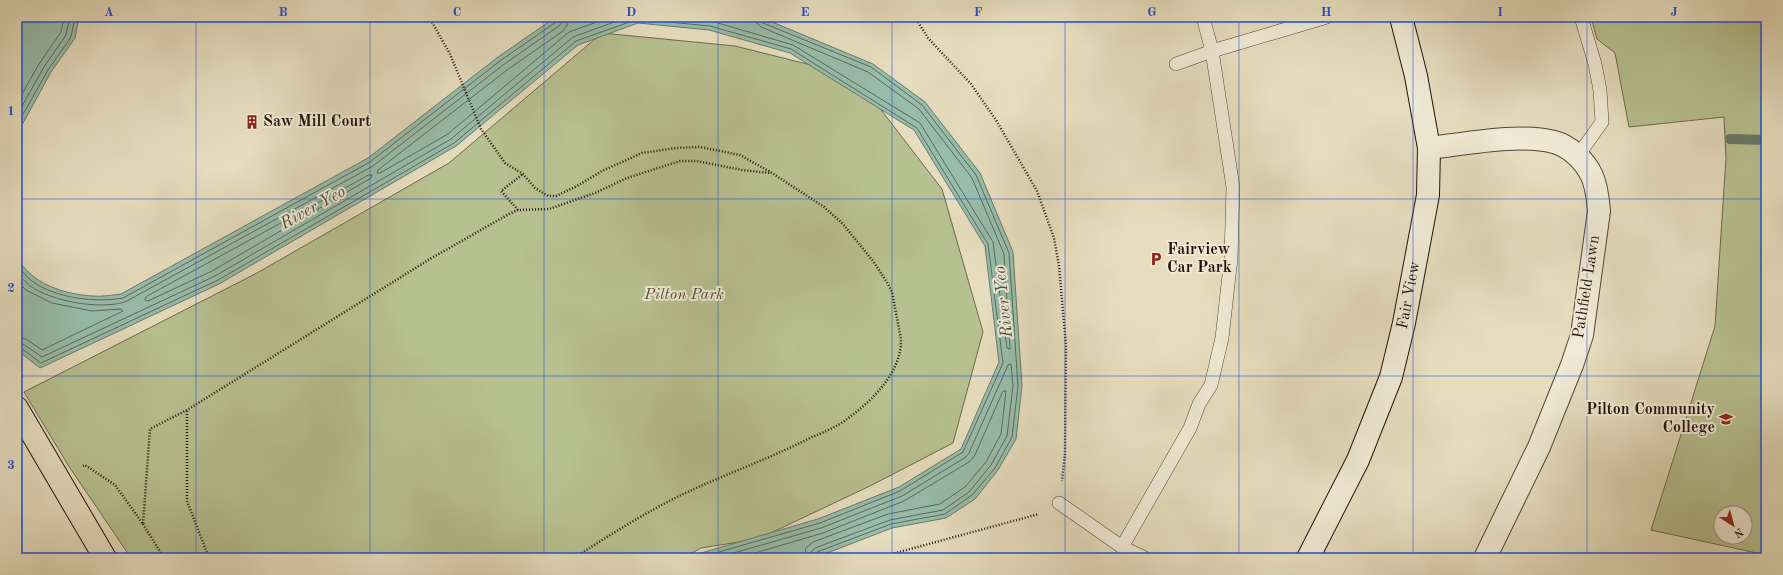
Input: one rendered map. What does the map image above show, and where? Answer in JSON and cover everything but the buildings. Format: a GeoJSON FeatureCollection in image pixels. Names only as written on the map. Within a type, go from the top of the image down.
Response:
{"type":"FeatureCollection","features":[{"type":"Feature","properties":{"kind":"main road"},"geometry":{"type":"LineString","coordinates":[[17,408],[105,558]]}},
{"type":"Feature","properties":{"kind":"street","name":"Fair View"},"geometry":{"type":"LineString","coordinates":[[1308,558],[1358,460],[1391,377],[1404,323],[1428,194],[1429,148],[1416,76],[1401,17]]}},
{"type":"Feature","properties":{"kind":"street","name":"Pathfield Lawn"},"geometry":{"type":"LineString","coordinates":[[1429,148],[1530,138],[1555,142],[1576,154],[1592,176],[1597,191],[1599,211],[1582,335],[1558,404],[1539,447],[1485,558]]}},
{"type":"Feature","properties":{"kind":"lane"},"geometry":{"type":"LineString","coordinates":[[1122,547],[1190,428],[1199,404],[1211,385],[1222,338],[1231,258],[1233,187],[1212,51],[1203,17]]}},
{"type":"Feature","properties":{"kind":"lane"},"geometry":{"type":"LineString","coordinates":[[1176,64],[1212,51],[1327,17]]}},
{"type":"Feature","properties":{"kind":"lane"},"geometry":{"type":"LineString","coordinates":[[1576,154],[1582,150],[1602,122],[1600,90],[1595,64],[1582,17]]}},
{"type":"Feature","properties":{"kind":"lane"},"geometry":{"type":"LineString","coordinates":[[1059,503],[1122,547],[1145,558]]}},
{"type":"Feature","properties":{"kind":"path"},"geometry":{"type":"LineString","coordinates":[[429,17],[450,54],[481,129],[505,163],[523,174],[535,188],[548,196],[556,196],[577,186],[602,170],[642,153],[676,148],[700,148],[740,155],[772,173],[834,215],[873,261],[888,284],[894,301],[901,347],[890,376],[882,389],[847,420],[779,454],[679,496],[595,544],[574,558]]}},
{"type":"Feature","properties":{"kind":"path"},"geometry":{"type":"LineString","coordinates":[[877,558],[1032,517],[1051,509],[1059,503],[1065,452],[1066,344],[1059,266],[1054,238],[1037,191],[996,120],[971,84],[928,38],[915,17]]}},
{"type":"Feature","properties":{"kind":"path"},"geometry":{"type":"LineString","coordinates":[[143,524],[150,429],[187,410],[430,259],[518,210],[549,209],[595,193],[627,178],[680,161],[772,173]]}},
{"type":"Feature","properties":{"kind":"path"},"geometry":{"type":"LineString","coordinates":[[518,210],[501,191],[523,174]]}},
{"type":"Feature","properties":{"kind":"path"},"geometry":{"type":"LineString","coordinates":[[187,410],[187,501],[209,558]]}},
{"type":"Feature","properties":{"kind":"path"},"geometry":{"type":"LineString","coordinates":[[116,485],[164,558]]}},
{"type":"Feature","properties":{"kind":"green space"},"geometry":{"type":"Polygon","coordinates":[[[1591,17],[1766,17],[1766,555],[1720,545],[1753,545],[1753,505],[1713,505],[1713,543],[1651,530],[1715,326],[1726,158],[1724,117],[1629,127],[1615,53],[1597,39],[1591,17]]]}},
{"type":"Feature","properties":{"kind":"green space","name":"Pilton Park"},"geometry":{"type":"Polygon","coordinates":[[[602,33],[735,46],[855,76],[942,189],[983,332],[953,443],[872,485],[758,539],[701,548],[683,558],[131,558],[68,465],[24,392],[257,273],[449,163],[602,33]]]}},
{"type":"Feature","properties":{"kind":"water"},"geometry":{"type":"Polygon","coordinates":[[[17,17],[79,17],[75,38],[51,72],[17,134],[17,17]]]}},
{"type":"Feature","properties":{"kind":"water","name":"River Yeo"},"geometry":{"type":"Polygon","coordinates":[[[556,17],[760,17],[873,64],[925,102],[980,173],[1013,252],[1022,386],[1016,439],[998,470],[975,499],[946,518],[892,528],[814,558],[684,558],[818,519],[899,487],[961,449],[999,362],[985,246],[914,130],[790,53],[709,30],[638,23],[578,45],[456,146],[219,284],[40,368],[17,350],[17,257],[23,266],[40,281],[60,290],[81,295],[95,296],[121,294],[368,158],[498,57],[556,17]]]}},
{"type":"Feature","properties":{"kind":"waterway"},"geometry":{"type":"LineString","coordinates":[[1730,139],[1766,140]]}},
{"type":"Feature","properties":{"kind":"place","name":"Saw Mill Court"},"geometry":{"type":"Point","coordinates":[252,122]}},
{"type":"Feature","properties":{"kind":"place","name":"Fairview Car Park"},"geometry":{"type":"Point","coordinates":[1156,259]}},
{"type":"Feature","properties":{"kind":"place","name":"Pilton Community College"},"geometry":{"type":"Point","coordinates":[1726,419]}}]}
